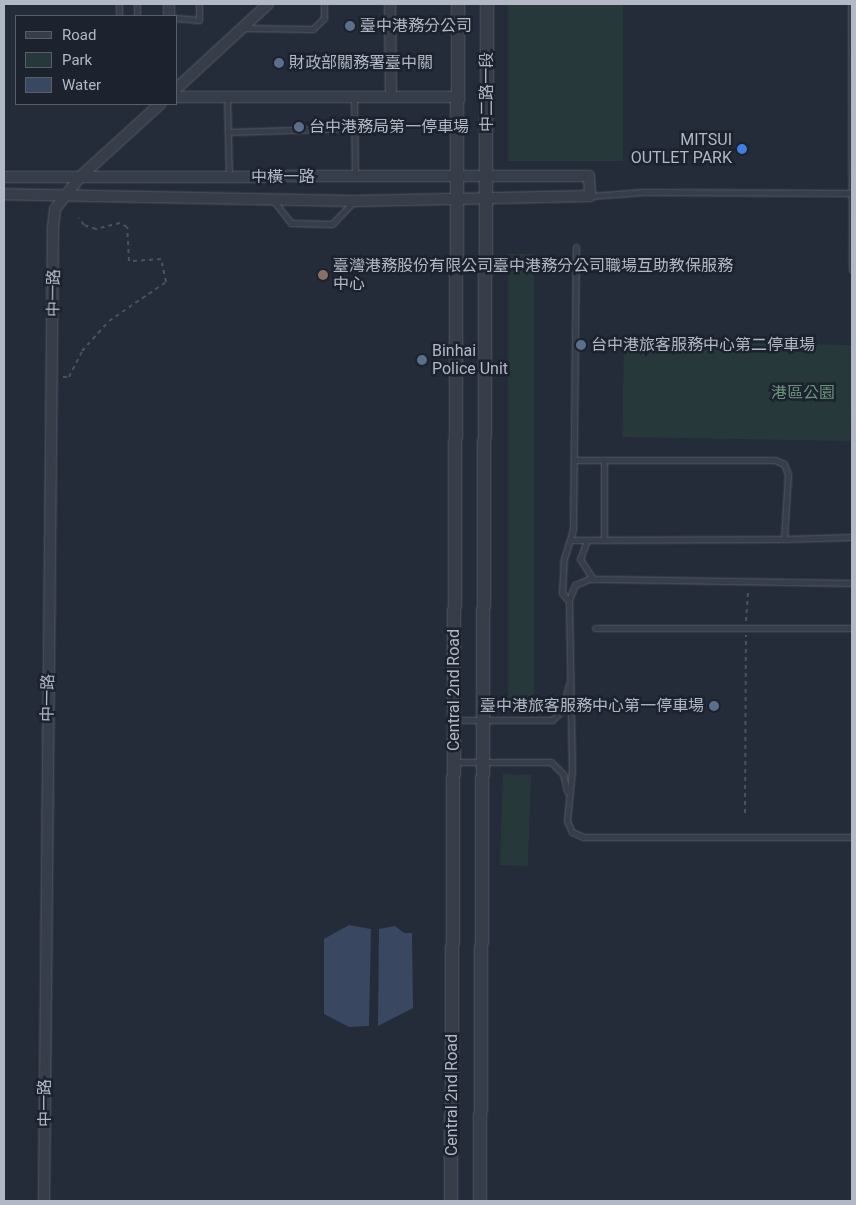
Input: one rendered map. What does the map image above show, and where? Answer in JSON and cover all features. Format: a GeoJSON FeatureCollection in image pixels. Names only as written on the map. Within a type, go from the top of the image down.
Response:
{"type":"FeatureCollection","features":[{"type":"Feature","properties":{"kind":"street"},"geometry":{"type":"LineString","coordinates":[[178,87],[268,4]]}},
{"type":"Feature","properties":{"kind":"street"},"geometry":{"type":"LineString","coordinates":[[390,4],[391,96]]}},
{"type":"Feature","properties":{"kind":"street","name":"中二路一段"},"geometry":{"type":"LineString","coordinates":[[457,179],[458,4]]}},
{"type":"Feature","properties":{"kind":"street","name":"中二路一段"},"geometry":{"type":"LineString","coordinates":[[486,179],[487,4]]}},
{"type":"Feature","properties":{"kind":"street"},"geometry":{"type":"LineString","coordinates":[[178,97],[227,95],[458,97]]}},
{"type":"Feature","properties":{"kind":"street","name":"中一路"},"geometry":{"type":"LineString","coordinates":[[44,1201],[53,228],[55,209],[80,176],[159,105]]}},
{"type":"Feature","properties":{"kind":"street","name":"中橫一路"},"geometry":{"type":"LineString","coordinates":[[4,177],[486,179],[589,176],[590,196],[354,201],[64,198],[4,194]]}},
{"type":"Feature","properties":{"kind":"street","name":"Central 2nd Road"},"geometry":{"type":"LineString","coordinates":[[451,1201],[457,179]]}},
{"type":"Feature","properties":{"kind":"street","name":"Central 2nd Road"},"geometry":{"type":"LineString","coordinates":[[480,1201],[486,179]]}},
{"type":"Feature","properties":{"kind":"lane"},"geometry":{"type":"LineString","coordinates":[[178,18],[199,20],[199,4]]}},
{"type":"Feature","properties":{"kind":"lane"},"geometry":{"type":"LineString","coordinates":[[242,28],[313,29],[324,18],[324,4]]}},
{"type":"Feature","properties":{"kind":"lane"},"geometry":{"type":"LineString","coordinates":[[851,4],[850,193],[852,270]]}},
{"type":"Feature","properties":{"kind":"lane"},"geometry":{"type":"LineString","coordinates":[[227,95],[229,177]]}},
{"type":"Feature","properties":{"kind":"lane"},"geometry":{"type":"LineString","coordinates":[[354,96],[355,178]]}},
{"type":"Feature","properties":{"kind":"lane"},"geometry":{"type":"LineString","coordinates":[[229,132],[354,128]]}},
{"type":"Feature","properties":{"kind":"lane"},"geometry":{"type":"LineString","coordinates":[[590,196],[643,192],[850,193]]}},
{"type":"Feature","properties":{"kind":"lane"},"geometry":{"type":"LineString","coordinates":[[272,200],[291,223],[332,224],[354,201]]}},
{"type":"Feature","properties":{"kind":"lane"},"geometry":{"type":"LineString","coordinates":[[569,600],[562,593],[564,559],[572,540],[576,247]]}},
{"type":"Feature","properties":{"kind":"lane"},"geometry":{"type":"LineString","coordinates":[[574,460],[780,461],[788,474],[784,540]]}},
{"type":"Feature","properties":{"kind":"lane"},"geometry":{"type":"LineString","coordinates":[[604,460],[604,539]]}},
{"type":"Feature","properties":{"kind":"lane"},"geometry":{"type":"LineString","coordinates":[[572,540],[784,540],[852,537]]}},
{"type":"Feature","properties":{"kind":"lane"},"geometry":{"type":"LineString","coordinates":[[587,540],[580,559],[594,579]]}},
{"type":"Feature","properties":{"kind":"lane"},"geometry":{"type":"LineString","coordinates":[[852,583],[594,579],[575,585],[569,600],[571,678],[568,797],[569,827],[583,837],[852,837]]}},
{"type":"Feature","properties":{"kind":"lane"},"geometry":{"type":"LineString","coordinates":[[594,628],[852,628]]}},
{"type":"Feature","properties":{"kind":"lane"},"geometry":{"type":"LineString","coordinates":[[454,720],[552,720],[563,710],[571,678]]}},
{"type":"Feature","properties":{"kind":"lane"},"geometry":{"type":"LineString","coordinates":[[454,762],[551,762],[563,774],[568,797]]}},
{"type":"Feature","properties":{"kind":"path"},"geometry":{"type":"LineString","coordinates":[[53,378],[69,377],[82,351],[109,321],[166,282],[160,259],[129,261],[127,227],[120,223],[96,229],[84,225],[79,218]]}},
{"type":"Feature","properties":{"kind":"path"},"geometry":{"type":"LineString","coordinates":[[745,813],[748,582]]}},
{"type":"Feature","properties":{"kind":"green space"},"geometry":{"type":"Polygon","coordinates":[[[508,4],[623,4],[623,161],[508,161],[508,4]]]}},
{"type":"Feature","properties":{"kind":"green space"},"geometry":{"type":"Polygon","coordinates":[[[508,254],[534,254],[534,707],[508,707],[508,254]]]}},
{"type":"Feature","properties":{"kind":"green space","name":"港區公園"},"geometry":{"type":"Polygon","coordinates":[[[624,341],[852,345],[850,441],[622,437],[624,341]]]}},
{"type":"Feature","properties":{"kind":"green space"},"geometry":{"type":"Polygon","coordinates":[[[503,774],[531,775],[528,866],[500,865],[503,774]]]}},
{"type":"Feature","properties":{"kind":"water"},"geometry":{"type":"Polygon","coordinates":[[[349,925],[371,929],[369,1026],[349,1027],[324,1014],[324,939],[349,925]]]}},
{"type":"Feature","properties":{"kind":"water"},"geometry":{"type":"Polygon","coordinates":[[[395,926],[404,933],[412,933],[413,1008],[378,1026],[379,929],[395,926]]]}},
{"type":"Feature","properties":{"kind":"place","name":"臺中港務分公司"},"geometry":{"type":"Point","coordinates":[350,26]}},
{"type":"Feature","properties":{"kind":"place","name":"財政部關務署臺中關"},"geometry":{"type":"Point","coordinates":[279,63]}},
{"type":"Feature","properties":{"kind":"place","name":"台中港務局第一停車場"},"geometry":{"type":"Point","coordinates":[299,127]}},
{"type":"Feature","properties":{"kind":"place","name":"MITSUI OUTLET PARK"},"geometry":{"type":"Point","coordinates":[742,149]}},
{"type":"Feature","properties":{"kind":"place","name":"臺灣港務股份有限公司臺中港務分公司職場互助教保服務 中心"},"geometry":{"type":"Point","coordinates":[323,275]}},
{"type":"Feature","properties":{"kind":"place","name":"台中港旅客服務中心第二停車場"},"geometry":{"type":"Point","coordinates":[581,345]}},
{"type":"Feature","properties":{"kind":"place","name":"Binhai Police Unit"},"geometry":{"type":"Point","coordinates":[422,360]}},
{"type":"Feature","properties":{"kind":"place","name":"臺中港旅客服務中心第一停車場"},"geometry":{"type":"Point","coordinates":[714,706]}}]}
